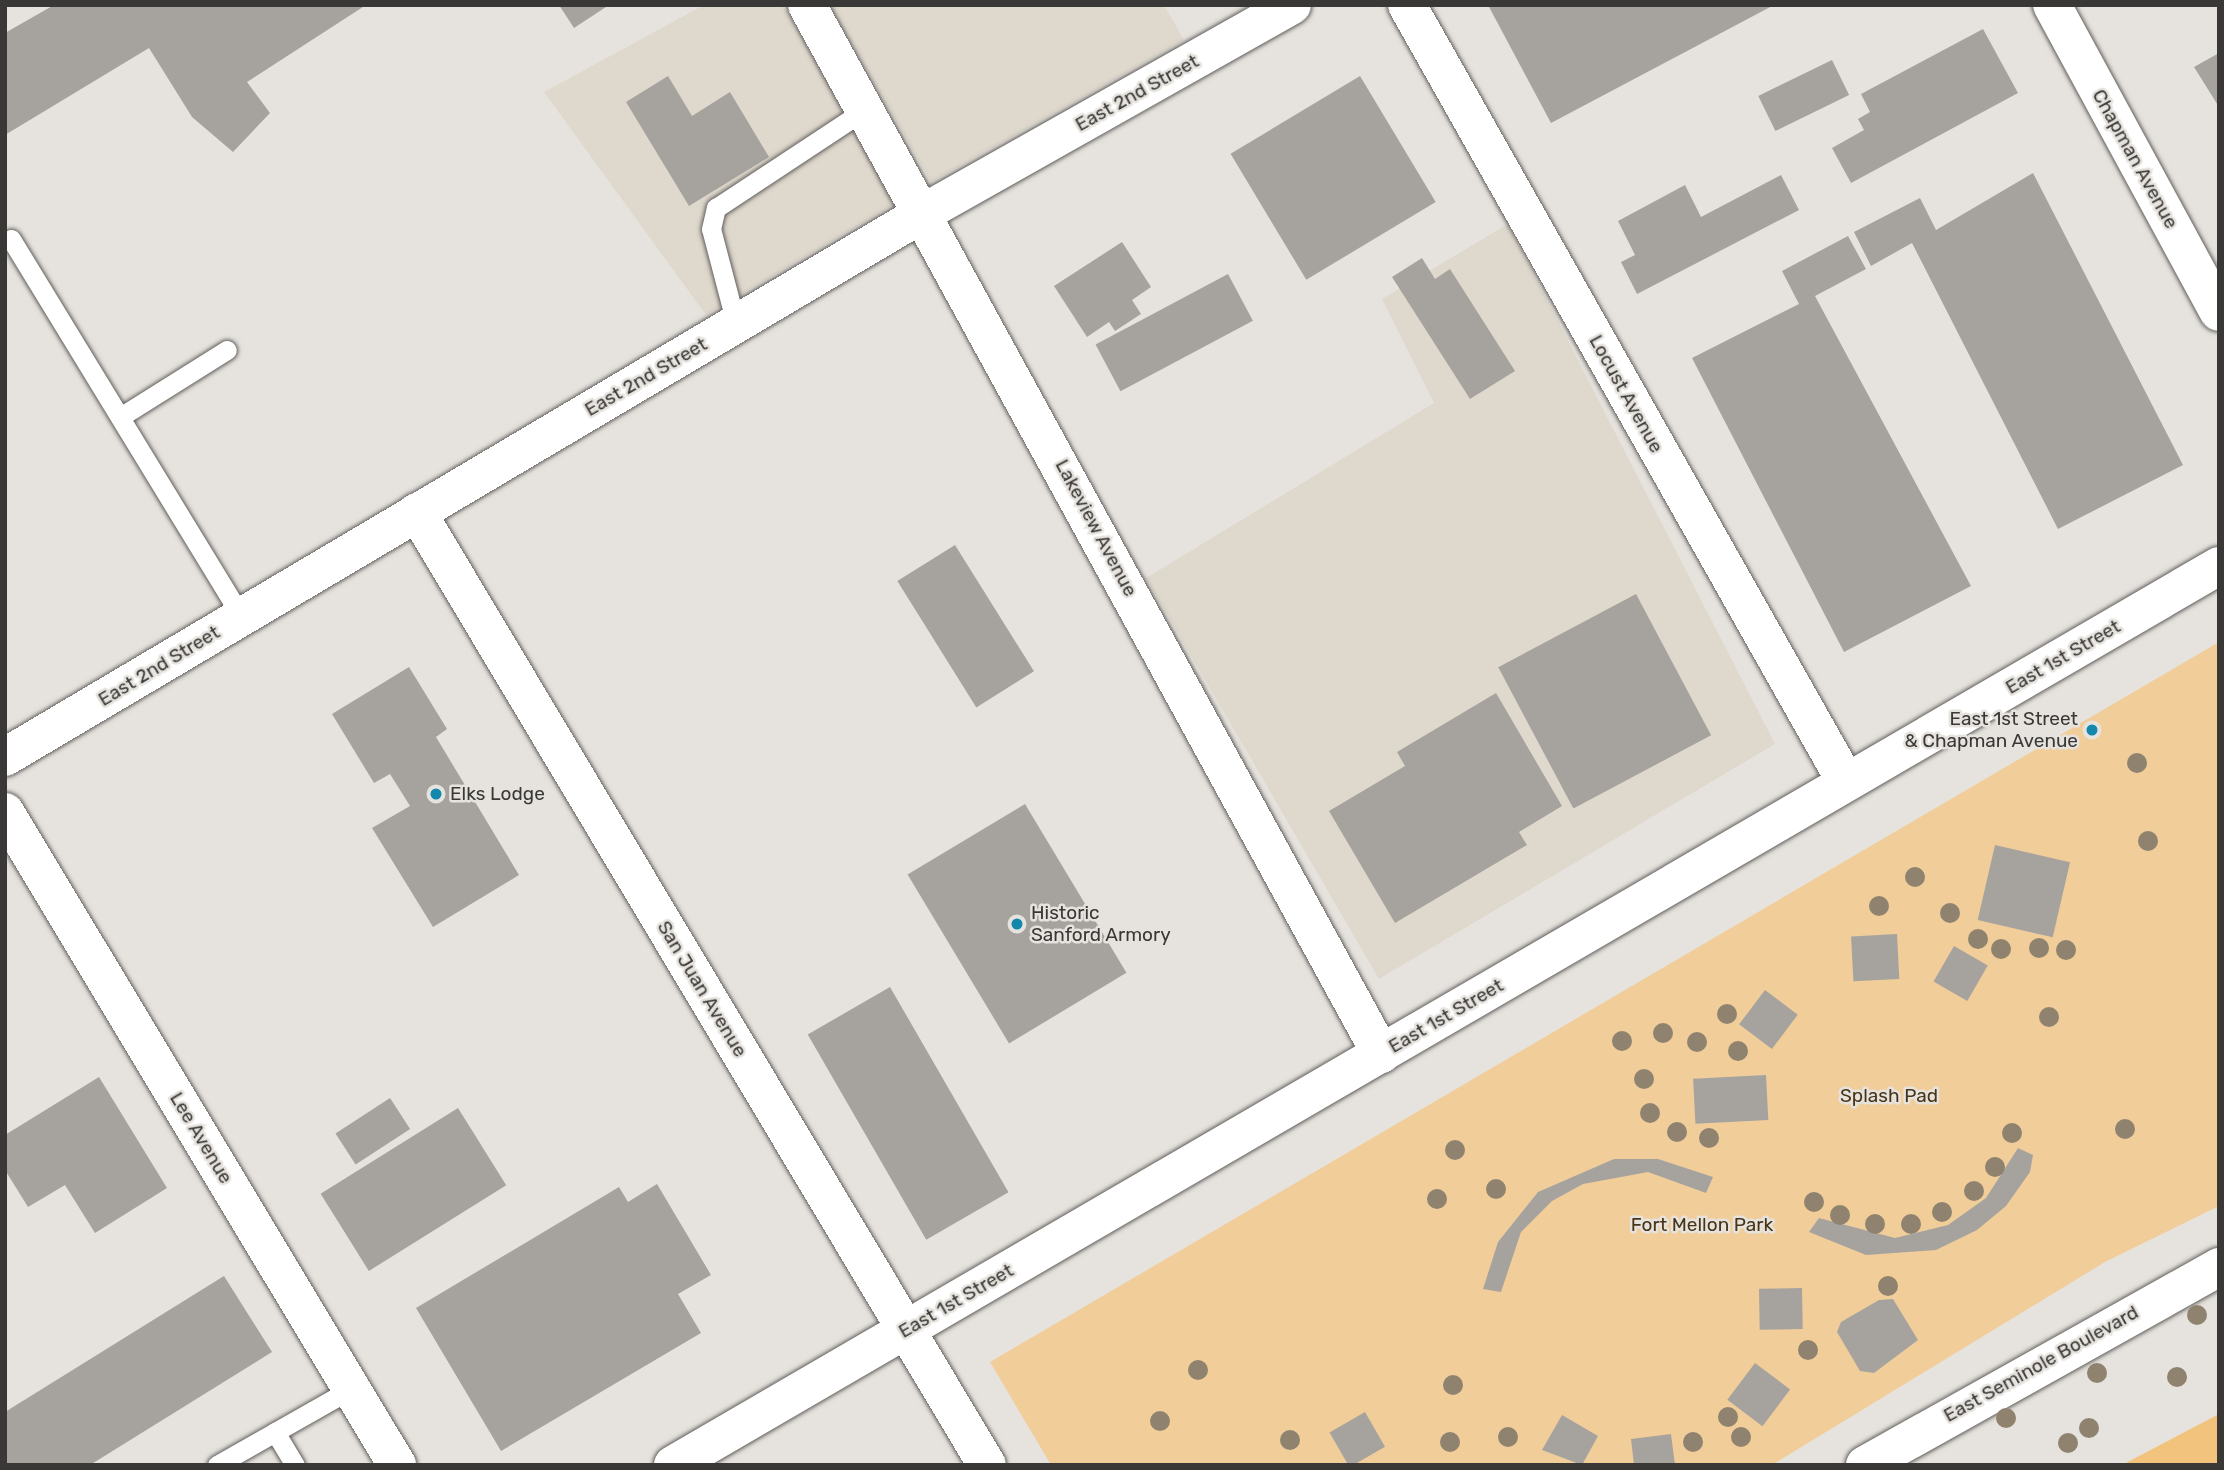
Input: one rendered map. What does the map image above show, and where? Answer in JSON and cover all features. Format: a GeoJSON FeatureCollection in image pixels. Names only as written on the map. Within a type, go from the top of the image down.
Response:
{"type":"FeatureCollection","features":[{"type":"Feature","properties":{"kind":"street","name":"Lakeview Avenue"},"geometry":{"type":"LineString","coordinates":[[807,5],[925,212],[1381,1054]]}},
{"type":"Feature","properties":{"kind":"street","name":"East 2nd Street"},"geometry":{"type":"LineString","coordinates":[[5,757],[925,212],[1292,5]]}},
{"type":"Feature","properties":{"kind":"street","name":"Locust Avenue"},"geometry":{"type":"LineString","coordinates":[[1407,5],[1846,782]]}},
{"type":"Feature","properties":{"kind":"street","name":"Chapman Avenue"},"geometry":{"type":"LineString","coordinates":[[2052,5],[2219,312]]}},
{"type":"Feature","properties":{"kind":"street","name":"San Juan Avenue"},"geometry":{"type":"LineString","coordinates":[[417,512],[987,1465]]}},
{"type":"Feature","properties":{"kind":"street","name":"East 1st Street"},"geometry":{"type":"LineString","coordinates":[[673,1465],[2219,566]]}},
{"type":"Feature","properties":{"kind":"street","name":"Lee Avenue"},"geometry":{"type":"LineString","coordinates":[[5,812],[397,1465]]}},
{"type":"Feature","properties":{"kind":"street","name":"East Seminole Boulevard"},"geometry":{"type":"LineString","coordinates":[[1865,1465],[2219,1267]]}},
{"type":"Feature","properties":{"kind":"lane"},"geometry":{"type":"LineString","coordinates":[[736,324],[711,229],[716,208],[866,108]]}},
{"type":"Feature","properties":{"kind":"lane"},"geometry":{"type":"LineString","coordinates":[[10,239],[242,617]]}},
{"type":"Feature","properties":{"kind":"lane"},"geometry":{"type":"LineString","coordinates":[[120,417],[227,350]]}},
{"type":"Feature","properties":{"kind":"lane"},"geometry":{"type":"LineString","coordinates":[[217,1465],[351,1389]]}},
{"type":"Feature","properties":{"kind":"lane"},"geometry":{"type":"LineString","coordinates":[[275,1432],[295,1465]]}},
{"type":"Feature","properties":{"kind":"shaded area"},"geometry":{"type":"Polygon","coordinates":[[[704,5],[783,5],[896,203],[706,315],[544,92],[704,5]]]}},
{"type":"Feature","properties":{"kind":"shaded area"},"geometry":{"type":"Polygon","coordinates":[[[830,5],[1164,5],[1184,40],[931,182],[830,5]]]}},
{"type":"Feature","properties":{"kind":"shaded area"},"geometry":{"type":"Polygon","coordinates":[[[1508,224],[1775,744],[1379,979],[1146,578],[1434,403],[1382,299],[1508,224]]]}},
{"type":"Feature","properties":{"kind":"shaded area"},"geometry":{"type":"Polygon","coordinates":[[[2219,1414],[2219,1465],[2122,1465],[2219,1414]]]}},
{"type":"Feature","properties":{"kind":"green space","name":"Fort Mellon Park"},"geometry":{"type":"Polygon","coordinates":[[[2219,642],[2219,1206],[2105,1262],[1772,1465],[1051,1465],[990,1362],[2219,642]]]}},
{"type":"Feature","properties":{"kind":"building"},"geometry":{"type":"Polygon","coordinates":[[[54,5],[366,5],[247,82],[270,113],[233,152],[192,117],[149,48],[5,135],[5,33],[54,5]]]}},
{"type":"Feature","properties":{"kind":"building"},"geometry":{"type":"Polygon","coordinates":[[[559,5],[609,5],[574,28],[559,5]]]}},
{"type":"Feature","properties":{"kind":"building"},"geometry":{"type":"Polygon","coordinates":[[[1488,5],[1774,5],[1551,123],[1488,5]]]}},
{"type":"Feature","properties":{"kind":"building"},"geometry":{"type":"Polygon","coordinates":[[[1983,29],[2018,93],[1851,183],[1832,148],[1864,130],[1858,119],[1870,112],[1861,94],[1983,29]]]}},
{"type":"Feature","properties":{"kind":"building"},"geometry":{"type":"Polygon","coordinates":[[[2219,53],[2219,107],[2194,67],[2219,53]]]}},
{"type":"Feature","properties":{"kind":"building"},"geometry":{"type":"Polygon","coordinates":[[[1832,60],[1849,95],[1775,131],[1758,96],[1832,60]]]}},
{"type":"Feature","properties":{"kind":"building"},"geometry":{"type":"Polygon","coordinates":[[[668,76],[692,116],[730,92],[769,157],[689,206],[626,102],[668,76]]]}},
{"type":"Feature","properties":{"kind":"building"},"geometry":{"type":"Polygon","coordinates":[[[1360,76],[1436,202],[1306,280],[1231,154],[1360,76]]]}},
{"type":"Feature","properties":{"kind":"building"},"geometry":{"type":"Polygon","coordinates":[[[2033,173],[2183,465],[2058,529],[1912,243],[1871,266],[1854,232],[1920,198],[1936,230],[2033,173]]]}},
{"type":"Feature","properties":{"kind":"building"},"geometry":{"type":"Polygon","coordinates":[[[1781,175],[1799,210],[1637,294],[1621,262],[1635,255],[1618,221],[1685,185],[1701,217],[1781,175]]]}},
{"type":"Feature","properties":{"kind":"building"},"geometry":{"type":"Polygon","coordinates":[[[1848,236],[1866,269],[1815,296],[1971,586],[1844,652],[1692,358],[1799,304],[1782,271],[1848,236]]]}},
{"type":"Feature","properties":{"kind":"building"},"geometry":{"type":"Polygon","coordinates":[[[1122,242],[1151,287],[1132,300],[1141,314],[1115,331],[1109,322],[1087,337],[1054,286],[1122,242]]]}},
{"type":"Feature","properties":{"kind":"building"},"geometry":{"type":"Polygon","coordinates":[[[1422,258],[1435,279],[1450,269],[1515,371],[1470,399],[1392,277],[1422,258]]]}},
{"type":"Feature","properties":{"kind":"building"},"geometry":{"type":"Polygon","coordinates":[[[1228,274],[1253,321],[1120,391],[1096,344],[1228,274]]]}},
{"type":"Feature","properties":{"kind":"building"},"geometry":{"type":"Polygon","coordinates":[[[955,545],[1034,671],[976,707],[897,581],[955,545]]]}},
{"type":"Feature","properties":{"kind":"building"},"geometry":{"type":"Polygon","coordinates":[[[1636,594],[1711,735],[1573,809],[1498,667],[1636,594]]]}},
{"type":"Feature","properties":{"kind":"building","name":"Elks Lodge"},"geometry":{"type":"Polygon","coordinates":[[[409,667],[447,729],[436,737],[519,875],[433,927],[372,828],[410,806],[390,774],[374,783],[332,714],[409,667]]]}},
{"type":"Feature","properties":{"kind":"building"},"geometry":{"type":"Polygon","coordinates":[[[1496,693],[1562,806],[1519,832],[1527,845],[1395,923],[1329,811],[1405,766],[1397,752],[1496,693]]]}},
{"type":"Feature","properties":{"kind":"building","name":"Historic Sanford Armory"},"geometry":{"type":"Polygon","coordinates":[[[1025,804],[1126,973],[1009,1043],[908,875],[1025,804]]]}},
{"type":"Feature","properties":{"kind":"building"},"geometry":{"type":"Polygon","coordinates":[[[1995,845],[2070,862],[2053,937],[1978,920],[1995,845]]]}},
{"type":"Feature","properties":{"kind":"building"},"geometry":{"type":"Polygon","coordinates":[[[1897,934],[1899,979],[1853,981],[1851,936],[1897,934]]]}},
{"type":"Feature","properties":{"kind":"building"},"geometry":{"type":"Polygon","coordinates":[[[1954,946],[1988,966],[1967,1001],[1934,982],[1954,946]]]}},
{"type":"Feature","properties":{"kind":"building"},"geometry":{"type":"Polygon","coordinates":[[[890,987],[1008,1192],[926,1240],[808,1034],[890,987]]]}},
{"type":"Feature","properties":{"kind":"building"},"geometry":{"type":"Polygon","coordinates":[[[1765,990],[1798,1015],[1772,1049],[1739,1024],[1765,990]]]}},
{"type":"Feature","properties":{"kind":"building"},"geometry":{"type":"Polygon","coordinates":[[[1766,1075],[1768,1120],[1695,1124],[1693,1079],[1766,1075]]]}},
{"type":"Feature","properties":{"kind":"building"},"geometry":{"type":"Polygon","coordinates":[[[99,1077],[167,1188],[95,1233],[65,1185],[28,1207],[5,1170],[5,1135],[99,1077]]]}},
{"type":"Feature","properties":{"kind":"building"},"geometry":{"type":"Polygon","coordinates":[[[390,1098],[410,1129],[356,1164],[335,1133],[390,1098]]]}},
{"type":"Feature","properties":{"kind":"building"},"geometry":{"type":"Polygon","coordinates":[[[458,1108],[506,1185],[369,1271],[321,1194],[458,1108]]]}},
{"type":"Feature","properties":{"kind":"building"},"geometry":{"type":"Polygon","coordinates":[[[2018,1148],[2033,1155],[2030,1172],[2006,1206],[1977,1230],[1936,1250],[1866,1255],[1809,1232],[1819,1218],[1895,1238],[1948,1225],[1986,1198],[2018,1148]]]}},
{"type":"Feature","properties":{"kind":"building"},"geometry":{"type":"Polygon","coordinates":[[[1614,1159],[1658,1159],[1713,1177],[1706,1193],[1648,1172],[1583,1184],[1552,1201],[1521,1232],[1501,1292],[1483,1289],[1498,1242],[1538,1192],[1614,1159]]]}},
{"type":"Feature","properties":{"kind":"building"},"geometry":{"type":"Polygon","coordinates":[[[657,1184],[711,1275],[678,1294],[701,1333],[501,1451],[416,1308],[619,1187],[628,1202],[657,1184]]]}},
{"type":"Feature","properties":{"kind":"building"},"geometry":{"type":"Polygon","coordinates":[[[224,1276],[272,1352],[90,1465],[5,1465],[5,1412],[224,1276]]]}},
{"type":"Feature","properties":{"kind":"building"},"geometry":{"type":"Polygon","coordinates":[[[1802,1288],[1803,1329],[1760,1330],[1759,1289],[1802,1288]]]}},
{"type":"Feature","properties":{"kind":"building"},"geometry":{"type":"Polygon","coordinates":[[[1893,1299],[1918,1340],[1874,1373],[1860,1371],[1837,1332],[1841,1322],[1879,1300],[1893,1299]]]}},
{"type":"Feature","properties":{"kind":"building"},"geometry":{"type":"Polygon","coordinates":[[[1755,1363],[1790,1389],[1762,1426],[1727,1400],[1755,1363]]]}},
{"type":"Feature","properties":{"kind":"building"},"geometry":{"type":"Polygon","coordinates":[[[1365,1412],[1385,1447],[1353,1465],[1348,1465],[1329,1432],[1365,1412]]]}},
{"type":"Feature","properties":{"kind":"building"},"geometry":{"type":"Polygon","coordinates":[[[1562,1415],[1598,1436],[1582,1465],[1542,1450],[1562,1415]]]}},
{"type":"Feature","properties":{"kind":"building"},"geometry":{"type":"Polygon","coordinates":[[[1671,1434],[1675,1465],[1634,1465],[1631,1439],[1671,1434]]]}},
{"type":"Feature","properties":{"kind":"place","name":"East 1st Street & Chapman Avenue"},"geometry":{"type":"Point","coordinates":[2092,730]}},
{"type":"Feature","properties":{"kind":"place","name":"Elks Lodge"},"geometry":{"type":"Point","coordinates":[436,794]}},
{"type":"Feature","properties":{"kind":"place","name":"Historic Sanford Armory"},"geometry":{"type":"Point","coordinates":[1017,924]}},
{"type":"Feature","properties":{"kind":"park label","name":"Splash Pad"},"geometry":{"type":"Point","coordinates":[1889,1096]}}]}
